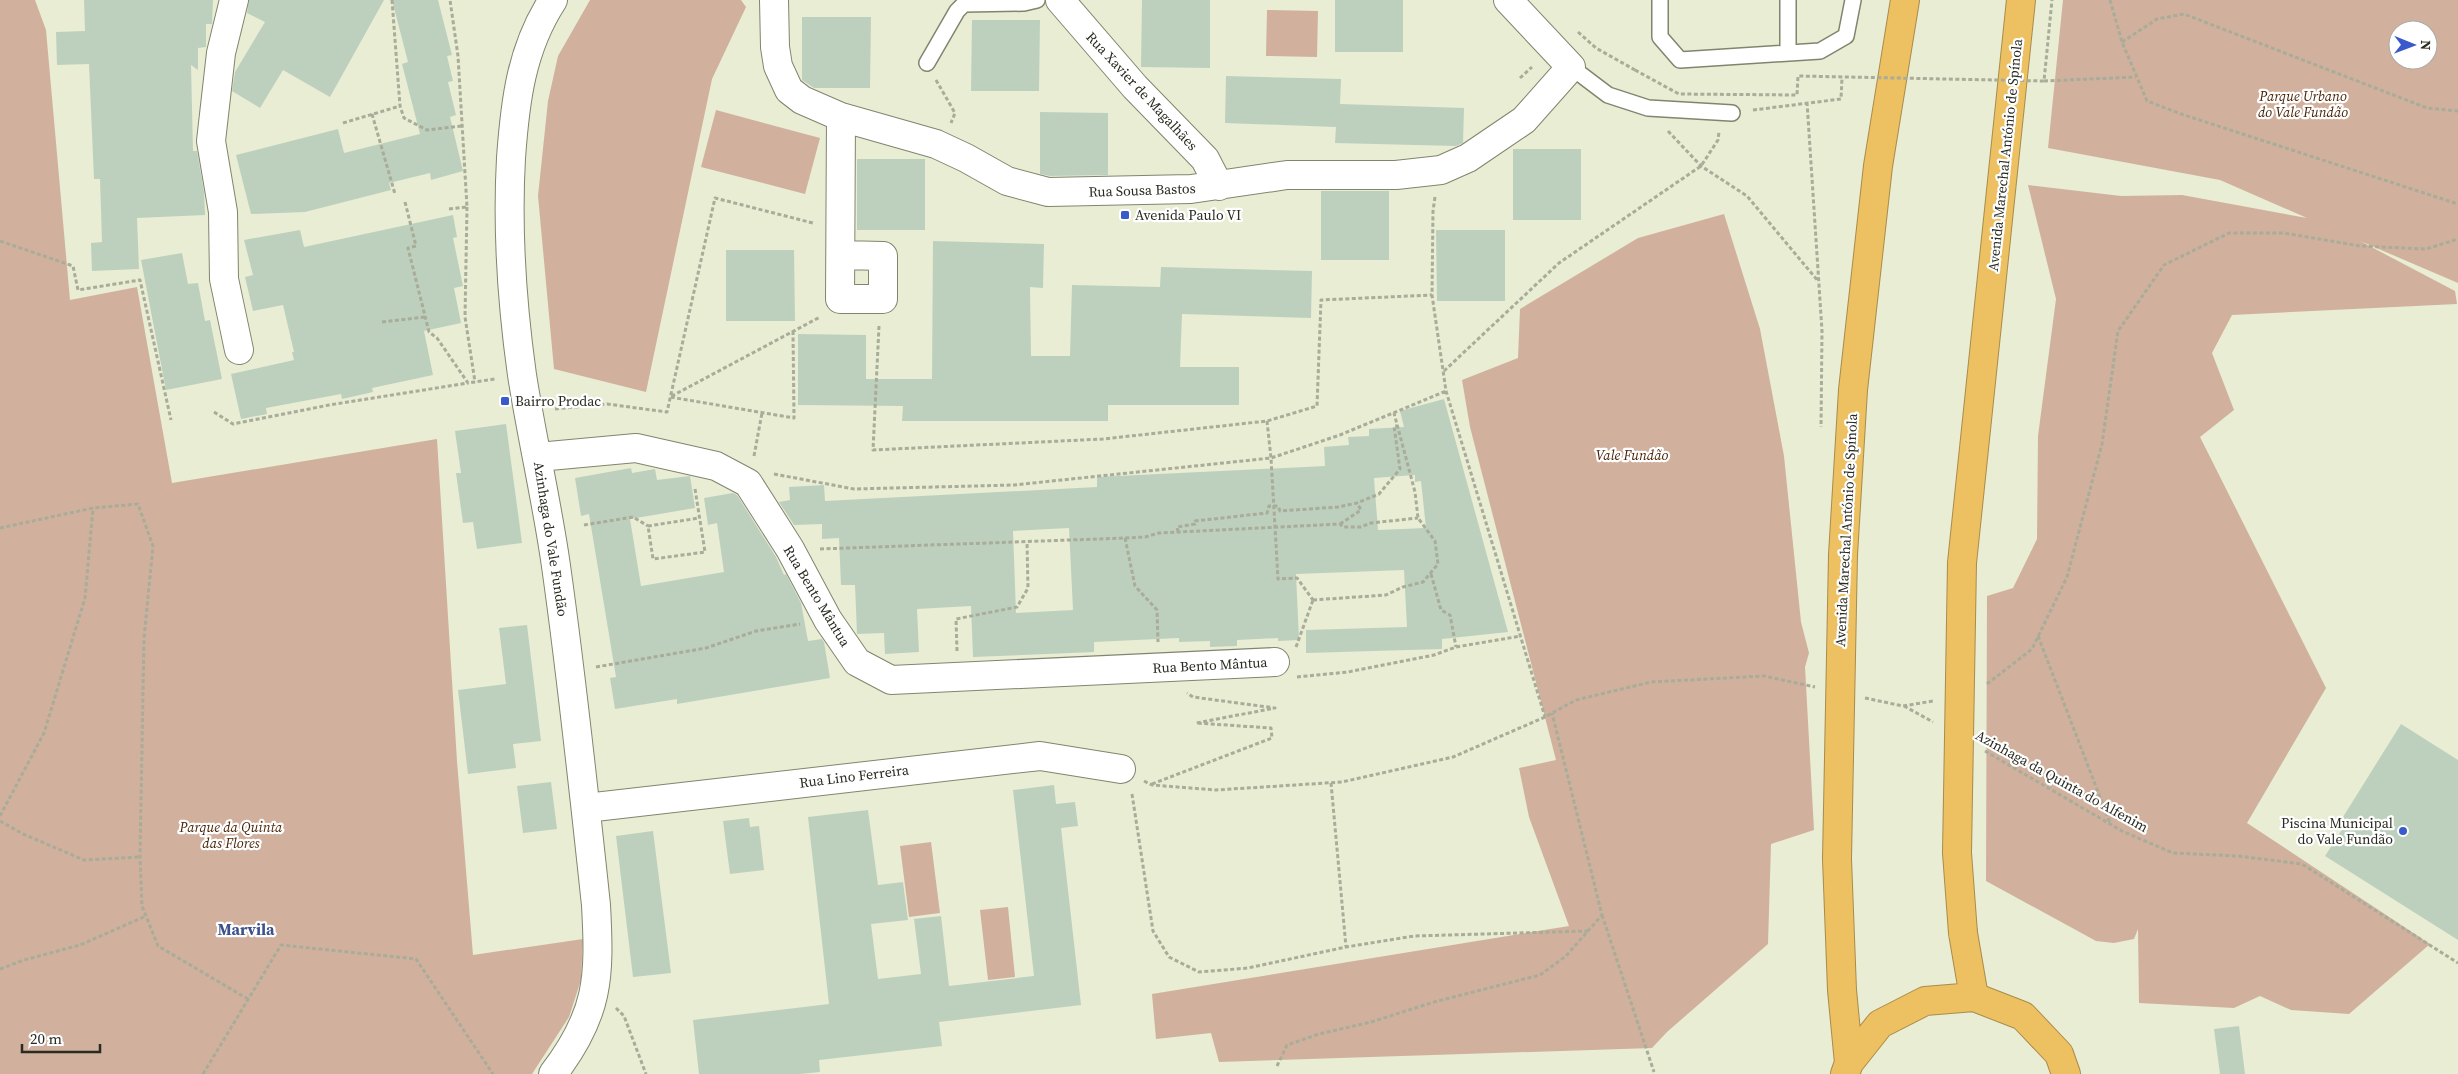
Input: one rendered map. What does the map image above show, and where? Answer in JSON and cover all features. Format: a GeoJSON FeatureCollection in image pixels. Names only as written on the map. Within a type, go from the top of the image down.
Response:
{"type":"FeatureCollection","features":[{"type":"Feature","properties":{"kind":"highway"},"geometry":{"type":"LineString","coordinates":[[1900,0],[1900,34]]}},
{"type":"Feature","properties":{"kind":"highway","name":"Avenida Marechal António de Spínola"},"geometry":{"type":"LineString","coordinates":[[1847,1068],[1841,973],[1837,850],[1843,555],[1853,390],[1878,166],[1905,0]]}},
{"type":"Feature","properties":{"kind":"highway","name":"Avenida Marechal António de Spínola"},"geometry":{"type":"LineString","coordinates":[[1974,997],[1963,933],[1957,853],[1962,563],[2021,0]]}},
{"type":"Feature","properties":{"kind":"highway"},"geometry":{"type":"LineString","coordinates":[[1847,1068],[1880,1024],[1925,1001],[1974,997],[2023,1016],[2059,1054],[2066,1074]]}},
{"type":"Feature","properties":{"kind":"street"},"geometry":{"type":"LineString","coordinates":[[234,0],[221,53],[211,141],[223,212],[224,279],[239,350]]}},
{"type":"Feature","properties":{"kind":"street","name":"Azinhaga do Vale Fundão"},"geometry":{"type":"LineString","coordinates":[[553,0],[535,31],[524,60],[518,88],[510,189],[510,224],[516,324],[522,376],[548,515],[571,671],[596,905],[598,969],[596,988],[583,1029],[553,1074]]}},
{"type":"Feature","properties":{"kind":"street","name":"Rua Sousa Bastos"},"geometry":{"type":"LineString","coordinates":[[774,0],[776,59],[784,82],[789,90],[802,100],[841,117],[915,137],[942,147],[1007,182],[1048,192],[1124,192],[1219,186],[1287,175],[1396,175],[1440,170],[1468,158],[1524,120],[1571,67]]}},
{"type":"Feature","properties":{"kind":"street","name":"Rua Xavier de Magalhães"},"geometry":{"type":"LineString","coordinates":[[1060,0],[1135,87],[1204,158],[1219,186]]}},
{"type":"Feature","properties":{"kind":"street"},"geometry":{"type":"LineString","coordinates":[[1508,0],[1571,67]]}},
{"type":"Feature","properties":{"kind":"street"},"geometry":{"type":"LineString","coordinates":[[841,117],[840,299],[882,299],[883,256],[841,242]]}},
{"type":"Feature","properties":{"kind":"street","name":"Rua Bento Mântua"},"geometry":{"type":"LineString","coordinates":[[538,457],[636,448],[716,466],[748,483],[790,549],[828,620],[857,662],[891,680],[1159,669],[1275,662]]}},
{"type":"Feature","properties":{"kind":"street","name":"Rua Lino Ferreira"},"geometry":{"type":"LineString","coordinates":[[586,808],[1040,756],[1129,773]]}},
{"type":"Feature","properties":{"kind":"lane"},"geometry":{"type":"LineString","coordinates":[[927,63],[957,11],[964,4],[1037,0]]}},
{"type":"Feature","properties":{"kind":"lane"},"geometry":{"type":"LineString","coordinates":[[1660,0],[1660,37],[1680,60],[1820,51],[1846,36],[1853,0]]}},
{"type":"Feature","properties":{"kind":"lane"},"geometry":{"type":"LineString","coordinates":[[1788,0],[1788,52]]}},
{"type":"Feature","properties":{"kind":"lane"},"geometry":{"type":"LineString","coordinates":[[1571,67],[1608,95],[1648,108],[1727,112]]}},
{"type":"Feature","properties":{"kind":"path"},"geometry":{"type":"LineString","coordinates":[[392,0],[400,106],[404,118],[427,130],[462,126]]}},
{"type":"Feature","properties":{"kind":"path"},"geometry":{"type":"LineString","coordinates":[[450,0],[458,56],[467,206],[465,317],[475,382]]}},
{"type":"Feature","properties":{"kind":"path"},"geometry":{"type":"LineString","coordinates":[[2044,81],[2052,0]]}},
{"type":"Feature","properties":{"kind":"path"},"geometry":{"type":"LineString","coordinates":[[2110,0],[2122,42],[2147,101],[2458,204]]}},
{"type":"Feature","properties":{"kind":"path"},"geometry":{"type":"LineString","coordinates":[[2122,42],[2157,19],[2184,14],[2428,108],[2458,112]]}},
{"type":"Feature","properties":{"kind":"path"},"geometry":{"type":"LineString","coordinates":[[1574,29],[1596,48],[1679,94],[1797,95],[1798,76],[2044,81],[2136,77]]}},
{"type":"Feature","properties":{"kind":"path"},"geometry":{"type":"LineString","coordinates":[[927,63],[955,113],[942,147]]}},
{"type":"Feature","properties":{"kind":"path"},"geometry":{"type":"LineString","coordinates":[[1443,371],[1559,263],[1700,166],[1718,140],[1727,112],[1841,99],[1842,78]]}},
{"type":"Feature","properties":{"kind":"path"},"geometry":{"type":"LineString","coordinates":[[1808,102],[1822,331],[1822,429]]}},
{"type":"Feature","properties":{"kind":"path"},"geometry":{"type":"LineString","coordinates":[[343,122],[400,106]]}},
{"type":"Feature","properties":{"kind":"path"},"geometry":{"type":"LineString","coordinates":[[1648,108],[1700,166],[1747,196],[1819,281]]}},
{"type":"Feature","properties":{"kind":"path"},"geometry":{"type":"LineString","coordinates":[[372,114],[395,194]]}},
{"type":"Feature","properties":{"kind":"path"},"geometry":{"type":"LineString","coordinates":[[1440,170],[1433,211],[1432,295],[1446,391],[1545,717]]}},
{"type":"Feature","properties":{"kind":"path"},"geometry":{"type":"LineString","coordinates":[[566,408],[607,404],[667,412],[715,198],[841,242]]}},
{"type":"Feature","properties":{"kind":"path"},"geometry":{"type":"LineString","coordinates":[[405,202],[416,246],[408,248],[429,332],[437,338],[468,383]]}},
{"type":"Feature","properties":{"kind":"path"},"geometry":{"type":"LineString","coordinates":[[449,209],[467,206]]}},
{"type":"Feature","properties":{"kind":"path"},"geometry":{"type":"LineString","coordinates":[[1981,689],[2032,649],[2067,577],[2102,444],[2118,331],[2164,265],[2229,232],[2284,234],[2360,246],[2426,249],[2458,239]]}},
{"type":"Feature","properties":{"kind":"path"},"geometry":{"type":"LineString","coordinates":[[0,241],[73,266],[78,290],[140,280],[170,420]]}},
{"type":"Feature","properties":{"kind":"path"},"geometry":{"type":"LineString","coordinates":[[879,320],[874,450],[1103,439],[1267,421],[1317,406],[1321,300],[1432,295]]}},
{"type":"Feature","properties":{"kind":"path"},"geometry":{"type":"LineString","coordinates":[[670,397],[841,306],[840,299]]}},
{"type":"Feature","properties":{"kind":"path"},"geometry":{"type":"LineString","coordinates":[[382,322],[425,317]]}},
{"type":"Feature","properties":{"kind":"path"},"geometry":{"type":"LineString","coordinates":[[670,397],[794,418],[793,331]]}},
{"type":"Feature","properties":{"kind":"path"},"geometry":{"type":"LineString","coordinates":[[214,412],[233,424],[329,405],[503,378]]}},
{"type":"Feature","properties":{"kind":"path"},"geometry":{"type":"LineString","coordinates":[[770,473],[854,489],[995,485],[1271,458],[1340,435],[1446,391]]}},
{"type":"Feature","properties":{"kind":"path"},"geometry":{"type":"LineString","coordinates":[[753,460],[762,413]]}},
{"type":"Feature","properties":{"kind":"path"},"geometry":{"type":"LineString","coordinates":[[1313,600],[1386,595],[1403,587],[1423,582],[1438,564],[1435,541],[1418,518],[1416,492],[1394,413]]}},
{"type":"Feature","properties":{"kind":"path"},"geometry":{"type":"LineString","coordinates":[[1267,421],[1278,580],[1296,578],[1313,600]]}},
{"type":"Feature","properties":{"kind":"path"},"geometry":{"type":"LineString","coordinates":[[1178,532],[1177,527],[1195,524],[1195,521],[1267,513],[1269,506],[1278,506],[1280,511],[1338,507],[1357,503],[1379,494],[1400,469],[1394,426],[1398,426]]}},
{"type":"Feature","properties":{"kind":"path"},"geometry":{"type":"LineString","coordinates":[[790,549],[1125,538],[1178,532],[1340,524],[1361,510],[1357,503]]}},
{"type":"Feature","properties":{"kind":"path"},"geometry":{"type":"LineString","coordinates":[[0,528],[93,508],[138,504],[153,546],[144,638],[140,857],[142,906],[158,946],[248,999]]}},
{"type":"Feature","properties":{"kind":"path"},"geometry":{"type":"LineString","coordinates":[[0,816],[46,724],[85,598],[93,508]]}},
{"type":"Feature","properties":{"kind":"path"},"geometry":{"type":"LineString","coordinates":[[584,525],[633,518],[648,526],[699,518],[705,552],[653,559],[648,526]]}},
{"type":"Feature","properties":{"kind":"path"},"geometry":{"type":"LineString","coordinates":[[1340,524],[1343,528],[1361,527],[1371,523],[1418,518]]}},
{"type":"Feature","properties":{"kind":"path"},"geometry":{"type":"LineString","coordinates":[[1125,538],[1135,586],[1157,610],[1159,669],[1192,697],[1275,708],[1196,723],[1271,728],[1272,738],[1152,784]]}},
{"type":"Feature","properties":{"kind":"path"},"geometry":{"type":"LineString","coordinates":[[958,677],[956,619],[1017,607],[1028,588],[1027,542]]}},
{"type":"Feature","properties":{"kind":"path"},"geometry":{"type":"LineString","coordinates":[[1431,574],[1441,610],[1450,615],[1456,647]]}},
{"type":"Feature","properties":{"kind":"path"},"geometry":{"type":"LineString","coordinates":[[1302,630],[1313,600]]}},
{"type":"Feature","properties":{"kind":"path"},"geometry":{"type":"LineString","coordinates":[[571,671],[706,648],[756,631],[828,620]]}},
{"type":"Feature","properties":{"kind":"path"},"geometry":{"type":"LineString","coordinates":[[1275,662],[1292,661],[1292,677],[1348,672],[1434,655],[1456,647],[1521,636]]}},
{"type":"Feature","properties":{"kind":"path"},"geometry":{"type":"LineString","coordinates":[[2038,636],[2110,824]]}},
{"type":"Feature","properties":{"kind":"path"},"geometry":{"type":"LineString","coordinates":[[1129,773],[1152,784],[1216,790],[1331,783],[1453,757],[1545,717],[1576,700],[1651,682],[1764,676],[1820,688]]}},
{"type":"Feature","properties":{"kind":"path"},"geometry":{"type":"LineString","coordinates":[[1857,696],[1903,706],[1938,725]]}},
{"type":"Feature","properties":{"kind":"path"},"geometry":{"type":"LineString","coordinates":[[1903,706],[1938,700]]}},
{"type":"Feature","properties":{"kind":"path"},"geometry":{"type":"LineString","coordinates":[[1552,713],[1602,915],[1654,1072]]}},
{"type":"Feature","properties":{"kind":"path","name":"Azinhaga da Quinta do Alfenim"},"geometry":{"type":"LineString","coordinates":[[1981,749],[2110,824],[2173,853],[2238,856],[2302,864],[2458,963]]}},
{"type":"Feature","properties":{"kind":"path"},"geometry":{"type":"LineString","coordinates":[[1129,773],[1154,931],[1169,957],[1198,972],[1248,968],[1346,947],[1414,936],[1588,931]]}},
{"type":"Feature","properties":{"kind":"path"},"geometry":{"type":"LineString","coordinates":[[1331,783],[1346,947]]}},
{"type":"Feature","properties":{"kind":"path"},"geometry":{"type":"LineString","coordinates":[[0,821],[23,834],[84,860],[140,857]]}},
{"type":"Feature","properties":{"kind":"path"},"geometry":{"type":"LineString","coordinates":[[1277,1066],[1287,1045],[1319,1034],[1371,1022],[1434,1002],[1540,975],[1566,956],[1602,915]]}},
{"type":"Feature","properties":{"kind":"path"},"geometry":{"type":"LineString","coordinates":[[0,969],[24,960],[80,945],[146,916]]}},
{"type":"Feature","properties":{"kind":"path"},"geometry":{"type":"LineString","coordinates":[[202,1074],[282,945],[416,959],[492,1074]]}},
{"type":"Feature","properties":{"kind":"path"},"geometry":{"type":"LineString","coordinates":[[596,988],[624,1016],[646,1074]]}},
{"type":"Feature","properties":{"kind":"green space","name":"Parque da Quinta das Flores"},"geometry":{"type":"Polygon","coordinates":[[[0,0],[35,0],[46,30],[70,300],[137,287],[172,483],[437,439],[457,761],[473,955],[583,939],[581,980],[569,1017],[532,1074],[0,1074],[0,0]]]}},
{"type":"Feature","properties":{"kind":"green space"},"geometry":{"type":"Polygon","coordinates":[[[590,0],[741,0],[746,7],[712,79],[646,392],[554,369],[538,196],[548,101],[558,56],[590,0]]]}},
{"type":"Feature","properties":{"kind":"green space","name":"Parque Urbano do Vale Fundão"},"geometry":{"type":"Polygon","coordinates":[[[2063,0],[2458,0],[2458,283],[2360,241],[2455,291],[2457,304],[2232,315],[2212,353],[2234,410],[2200,437],[2326,688],[2247,823],[2430,944],[2349,1014],[2291,1010],[2260,996],[2234,1008],[2139,1003],[2138,929],[2134,939],[2114,943],[2096,941],[1986,881],[1987,596],[2013,588],[2037,539],[2038,436],[2056,299],[2028,185],[2121,196],[2182,195],[2307,218],[2220,180],[2048,148],[2063,0]]]}},
{"type":"Feature","properties":{"kind":"green space"},"geometry":{"type":"Polygon","coordinates":[[[1267,10],[1318,11],[1317,57],[1266,56],[1267,10]]]}},
{"type":"Feature","properties":{"kind":"green space"},"geometry":{"type":"Polygon","coordinates":[[[716,110],[820,138],[805,194],[701,167],[716,110]]]}},
{"type":"Feature","properties":{"kind":"green space","name":"Vale Fundão"},"geometry":{"type":"Polygon","coordinates":[[[1724,214],[1760,329],[1784,456],[1801,622],[1809,653],[1805,667],[1814,830],[1771,844],[1768,944],[1667,1032],[1652,1048],[1219,1062],[1211,1033],[1156,1039],[1152,994],[1569,926],[1529,817],[1519,768],[1556,760],[1470,427],[1462,380],[1518,358],[1520,309],[1638,238],[1724,214]]]}},
{"type":"Feature","properties":{"kind":"green space"},"geometry":{"type":"Polygon","coordinates":[[[931,842],[940,913],[909,917],[900,846],[931,842]]]}},
{"type":"Feature","properties":{"kind":"green space"},"geometry":{"type":"Polygon","coordinates":[[[1008,907],[1015,977],[988,980],[980,910],[1008,907]]]}},
{"type":"Feature","properties":{"kind":"building"},"geometry":{"type":"Polygon","coordinates":[[[84,0],[213,0],[212,24],[206,24],[206,47],[198,48],[198,70],[191,65],[193,151],[197,151],[204,192],[205,215],[137,218],[139,269],[92,271],[91,243],[102,242],[100,179],[94,179],[89,64],[57,65],[56,32],[85,31],[84,0]]]}},
{"type":"Feature","properties":{"kind":"building"},"geometry":{"type":"Polygon","coordinates":[[[249,0],[384,0],[330,97],[283,70],[260,108],[232,91],[235,72],[265,22],[247,13],[249,0]]]}},
{"type":"Feature","properties":{"kind":"building"},"geometry":{"type":"Polygon","coordinates":[[[392,0],[438,0],[452,55],[447,56],[453,81],[448,82],[456,115],[450,117],[463,171],[431,180],[430,173],[389,183],[391,190],[305,212],[251,214],[236,155],[338,129],[344,153],[420,134],[402,64],[408,62],[392,0]]]}},
{"type":"Feature","properties":{"kind":"building"},"geometry":{"type":"Polygon","coordinates":[[[1142,0],[1210,0],[1210,68],[1141,67],[1142,0]]]}},
{"type":"Feature","properties":{"kind":"building"},"geometry":{"type":"Polygon","coordinates":[[[1335,0],[1403,0],[1403,52],[1335,52],[1335,0]]]}},
{"type":"Feature","properties":{"kind":"building"},"geometry":{"type":"Polygon","coordinates":[[[802,17],[871,17],[870,88],[814,88],[802,80],[802,17]]]}},
{"type":"Feature","properties":{"kind":"building"},"geometry":{"type":"Polygon","coordinates":[[[972,20],[1040,20],[1039,91],[971,91],[972,20]]]}},
{"type":"Feature","properties":{"kind":"building"},"geometry":{"type":"Polygon","coordinates":[[[1226,76],[1341,79],[1340,104],[1464,108],[1463,143],[1456,146],[1335,143],[1336,127],[1225,123],[1226,76]]]}},
{"type":"Feature","properties":{"kind":"building"},"geometry":{"type":"Polygon","coordinates":[[[1040,112],[1108,113],[1108,175],[1050,176],[1040,174],[1040,112]]]}},
{"type":"Feature","properties":{"kind":"building"},"geometry":{"type":"Polygon","coordinates":[[[1513,149],[1581,149],[1581,220],[1513,220],[1513,149]]]}},
{"type":"Feature","properties":{"kind":"building"},"geometry":{"type":"Polygon","coordinates":[[[857,159],[925,159],[925,230],[857,230],[857,159]]]}},
{"type":"Feature","properties":{"kind":"building"},"geometry":{"type":"Polygon","coordinates":[[[1321,191],[1389,191],[1389,260],[1321,260],[1321,191]]]}},
{"type":"Feature","properties":{"kind":"building"},"geometry":{"type":"Polygon","coordinates":[[[453,215],[457,237],[453,238],[463,286],[454,288],[461,323],[424,331],[433,375],[372,388],[373,392],[342,399],[341,394],[266,408],[267,414],[241,419],[231,374],[294,360],[292,352],[294,352],[283,305],[253,311],[245,277],[253,275],[244,240],[300,230],[304,247],[453,215]]]}},
{"type":"Feature","properties":{"kind":"building"},"geometry":{"type":"Polygon","coordinates":[[[1436,230],[1505,230],[1505,301],[1437,301],[1436,230]]]}},
{"type":"Feature","properties":{"kind":"building"},"geometry":{"type":"Polygon","coordinates":[[[933,241],[1044,244],[1043,288],[1030,287],[1031,356],[1070,356],[1072,285],[1160,287],[1161,267],[1312,271],[1311,318],[1182,314],[1180,367],[1239,367],[1239,405],[1108,405],[1108,421],[902,421],[903,406],[798,405],[798,334],[866,335],[866,379],[932,379],[933,241]]]}},
{"type":"Feature","properties":{"kind":"building"},"geometry":{"type":"Polygon","coordinates":[[[726,250],[794,250],[795,321],[726,321],[726,250]]]}},
{"type":"Feature","properties":{"kind":"building"},"geometry":{"type":"Polygon","coordinates":[[[182,253],[188,284],[198,283],[205,321],[210,320],[222,379],[166,390],[141,260],[182,253]]]}},
{"type":"Feature","properties":{"kind":"building"},"geometry":{"type":"Polygon","coordinates":[[[1444,399],[1508,632],[1442,639],[1442,649],[1306,653],[1306,630],[1407,627],[1404,570],[1296,574],[1299,640],[1278,641],[1278,638],[1237,640],[1237,646],[1210,647],[1210,641],[1179,642],[1179,638],[1094,642],[1094,652],[973,657],[971,606],[917,609],[919,652],[885,654],[884,633],[857,634],[855,585],[841,585],[839,538],[822,539],[822,524],[794,525],[779,502],[790,500],[789,487],[824,485],[825,501],[1097,487],[1097,477],[1325,466],[1324,447],[1349,445],[1348,437],[1369,436],[1369,429],[1404,427],[1400,411],[1444,399]],[[1415,475],[1374,478],[1378,530],[1426,528],[1421,481],[1415,482],[1415,475]],[[1069,528],[1013,531],[1016,613],[1073,610],[1069,528]]]}},
{"type":"Feature","properties":{"kind":"building"},"geometry":{"type":"Polygon","coordinates":[[[506,424],[522,543],[477,549],[473,522],[463,523],[456,473],[461,473],[455,431],[506,424]]]}},
{"type":"Feature","properties":{"kind":"building"},"geometry":{"type":"Polygon","coordinates":[[[631,468],[632,473],[655,469],[657,480],[690,476],[695,508],[630,519],[641,586],[724,572],[717,523],[708,525],[704,498],[733,493],[737,495],[776,557],[784,575],[786,574],[801,603],[808,641],[822,639],[824,642],[830,678],[677,704],[677,699],[615,709],[610,678],[616,677],[589,514],[581,516],[575,478],[631,468]]]}},
{"type":"Feature","properties":{"kind":"building"},"geometry":{"type":"Polygon","coordinates":[[[527,625],[541,741],[513,744],[516,768],[468,774],[458,690],[506,684],[499,628],[527,625]]]}},
{"type":"Feature","properties":{"kind":"building","name":"Piscina Municipal do Vale Fundão"},"geometry":{"type":"Polygon","coordinates":[[[2401,724],[2458,760],[2458,940],[2325,856],[2343,828],[2338,825],[2401,724]]]}},
{"type":"Feature","properties":{"kind":"building"},"geometry":{"type":"Polygon","coordinates":[[[551,782],[557,829],[523,833],[517,786],[551,782]]]}},
{"type":"Feature","properties":{"kind":"building"},"geometry":{"type":"Polygon","coordinates":[[[1054,785],[1056,804],[1075,802],[1078,826],[1061,828],[1081,1005],[939,1022],[942,1046],[819,1060],[820,1072],[800,1074],[699,1074],[693,1020],[829,1004],[808,817],[868,810],[878,885],[903,882],[908,920],[871,924],[878,979],[921,974],[914,919],[941,916],[949,986],[1034,976],[1013,790],[1054,785]]]}},
{"type":"Feature","properties":{"kind":"building"},"geometry":{"type":"Polygon","coordinates":[[[749,818],[750,827],[759,826],[764,870],[730,874],[723,821],[749,818]]]}},
{"type":"Feature","properties":{"kind":"building"},"geometry":{"type":"Polygon","coordinates":[[[653,831],[671,973],[633,977],[616,836],[653,831]]]}},
{"type":"Feature","properties":{"kind":"building"},"geometry":{"type":"Polygon","coordinates":[[[2239,1026],[2245,1074],[2220,1074],[2214,1029],[2239,1026]]]}},
{"type":"Feature","properties":{"kind":"place","name":"Avenida Paulo VI"},"geometry":{"type":"Point","coordinates":[1125,215]}},
{"type":"Feature","properties":{"kind":"place","name":"Bairro Prodac"},"geometry":{"type":"Point","coordinates":[505,401]}},
{"type":"Feature","properties":{"kind":"place","name":"Piscina Municipal do Vale Fundão"},"geometry":{"type":"Point","coordinates":[2403,831]}},
{"type":"Feature","properties":{"kind":"district","name":"Marvila"},"geometry":{"type":"Point","coordinates":[246,929]}}]}
